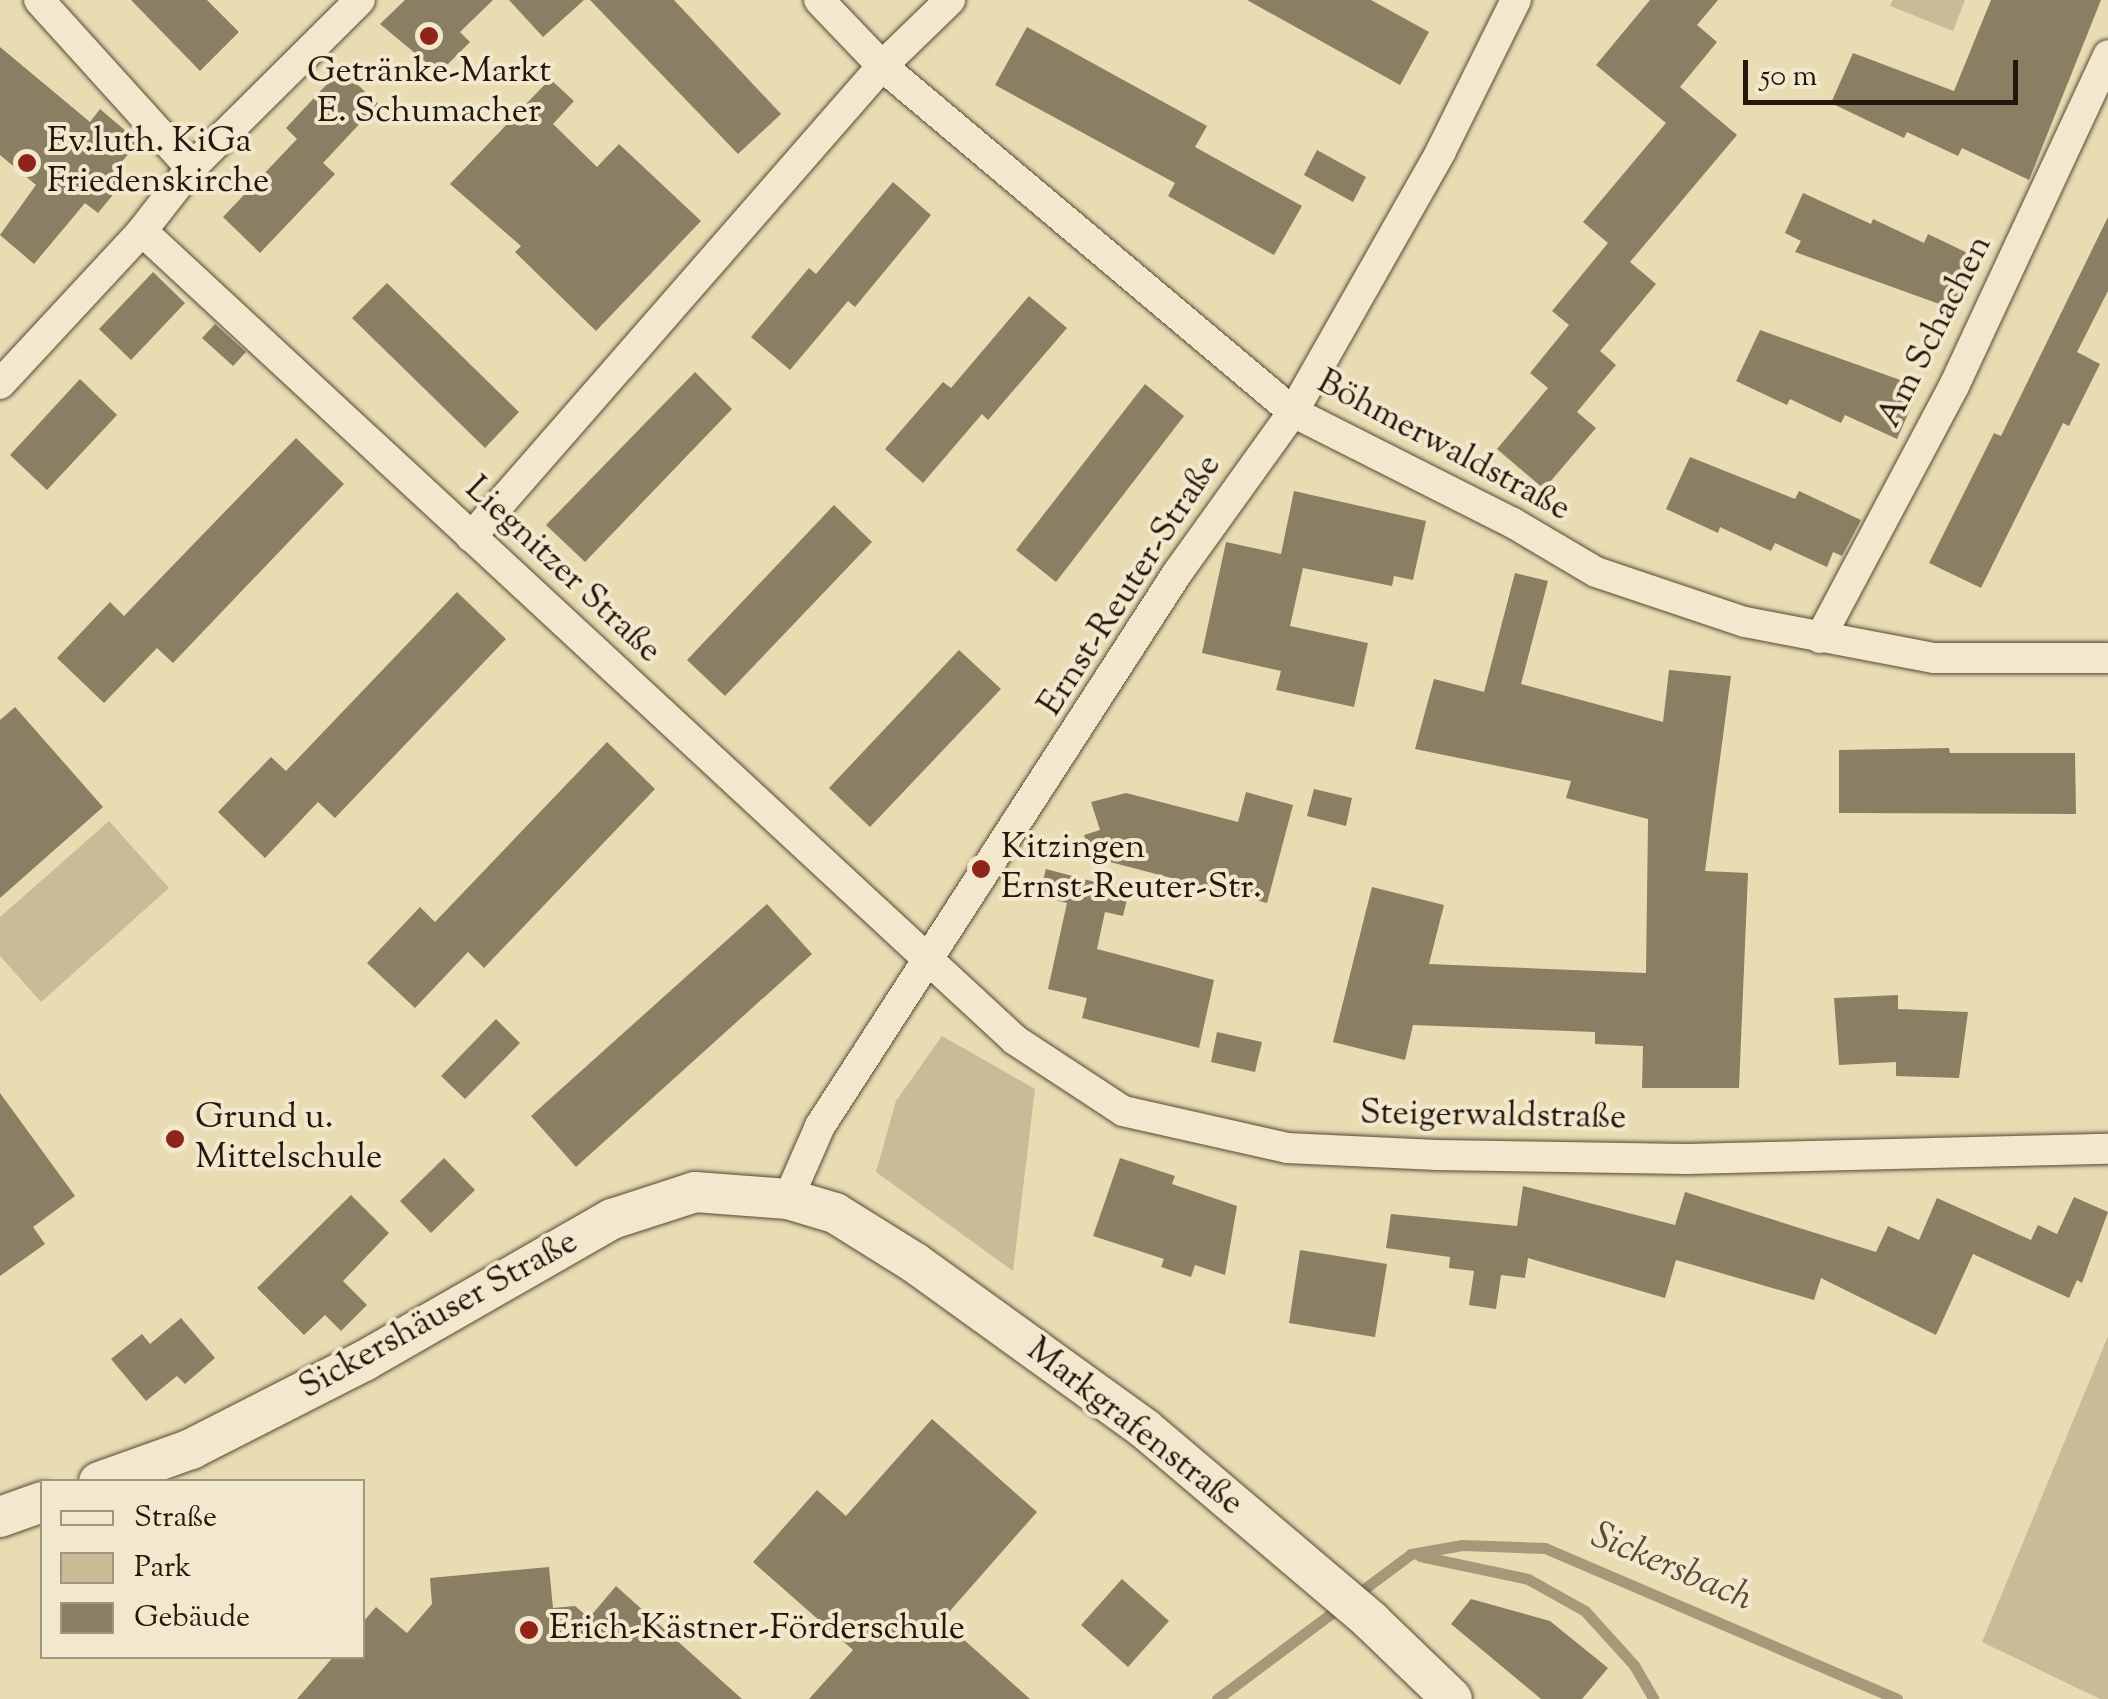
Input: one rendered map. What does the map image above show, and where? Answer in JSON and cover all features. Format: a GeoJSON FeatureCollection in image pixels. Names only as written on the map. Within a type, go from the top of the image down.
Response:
{"type":"FeatureCollection","features":[{"type":"Feature","properties":{"kind":"street"},"geometry":{"type":"LineString","coordinates":[[38,0],[192,168]]}},
{"type":"Feature","properties":{"kind":"street"},"geometry":{"type":"LineString","coordinates":[[0,384],[133,241],[192,168],[360,0]]}},
{"type":"Feature","properties":{"kind":"street","name":"Böhmerwaldstraße"},"geometry":{"type":"LineString","coordinates":[[819,0],[882,66],[1293,412],[1513,523],[1596,572],[1662,599],[1820,638],[1934,658],[2108,658]]}},
{"type":"Feature","properties":{"kind":"street"},"geometry":{"type":"LineString","coordinates":[[471,537],[882,66],[950,0]]}},
{"type":"Feature","properties":{"kind":"street","name":"Ernst-Reuter-Straße"},"geometry":{"type":"LineString","coordinates":[[788,1200],[820,1126],[930,964],[1178,572],[1293,412],[1441,151],[1516,0]]}},
{"type":"Feature","properties":{"kind":"street","name":"Am Schachen"},"geometry":{"type":"LineString","coordinates":[[1820,638],[1962,370],[2108,55]]}},
{"type":"Feature","properties":{"kind":"street","name":"Liegnitzer Straße"},"geometry":{"type":"LineString","coordinates":[[133,241],[471,537],[930,964]]}},
{"type":"Feature","properties":{"kind":"street","name":"Steigerwaldstraße"},"geometry":{"type":"LineString","coordinates":[[930,964],[1015,1040],[1123,1112],[1287,1148],[1687,1159],[2108,1149]]}},
{"type":"Feature","properties":{"kind":"street","name":"Sickershäuser Straße"},"geometry":{"type":"LineString","coordinates":[[108,1479],[191,1449],[364,1361],[612,1219],[696,1192],[788,1200]]}},
{"type":"Feature","properties":{"kind":"street","name":"Markgrafenstraße"},"geometry":{"type":"LineString","coordinates":[[788,1200],[835,1214],[915,1263],[1144,1429],[1327,1582],[1452,1699]]}},
{"type":"Feature","properties":{"kind":"street"},"geometry":{"type":"LineString","coordinates":[[0,1517],[40,1503]]}},
{"type":"Feature","properties":{"kind":"green space"},"geometry":{"type":"Polygon","coordinates":[[[1893,0],[1965,0],[1953,31],[1890,6],[1893,0]]]}},
{"type":"Feature","properties":{"kind":"green space"},"geometry":{"type":"Polygon","coordinates":[[[109,821],[169,888],[41,1002],[0,956],[0,917],[109,821]]]}},
{"type":"Feature","properties":{"kind":"green space"},"geometry":{"type":"Polygon","coordinates":[[[942,1036],[1035,1089],[1013,1271],[876,1172],[896,1101],[942,1036]]]}},
{"type":"Feature","properties":{"kind":"green space"},"geometry":{"type":"Polygon","coordinates":[[[2108,1336],[2108,1699],[2100,1699],[1982,1642],[2108,1336]]]}},
{"type":"Feature","properties":{"kind":"building"},"geometry":{"type":"Polygon","coordinates":[[[131,0],[207,0],[239,32],[200,71],[131,0]]]}},
{"type":"Feature","properties":{"kind":"building"},"geometry":{"type":"Polygon","coordinates":[[[405,0],[493,0],[460,32],[470,42],[439,73],[380,24],[405,0]]]}},
{"type":"Feature","properties":{"kind":"building"},"geometry":{"type":"Polygon","coordinates":[[[509,0],[584,0],[543,37],[509,0]]]}},
{"type":"Feature","properties":{"kind":"building"},"geometry":{"type":"Polygon","coordinates":[[[590,0],[674,0],[781,114],[738,154],[590,0]]]}},
{"type":"Feature","properties":{"kind":"building"},"geometry":{"type":"Polygon","coordinates":[[[1247,0],[1371,0],[1429,32],[1400,85],[1247,0]]]}},
{"type":"Feature","properties":{"kind":"building"},"geometry":{"type":"Polygon","coordinates":[[[1650,0],[1718,0],[1697,25],[1717,42],[1680,87],[1737,135],[1630,262],[1656,284],[1600,351],[1616,365],[1577,412],[1596,428],[1544,489],[1497,449],[1548,388],[1530,373],[1569,325],[1552,311],[1608,243],[1583,222],[1666,123],[1596,65],[1650,0]]]}},
{"type":"Feature","properties":{"kind":"building"},"geometry":{"type":"Polygon","coordinates":[[[1991,0],[2101,0],[2029,180],[1962,148],[1958,156],[1907,132],[1904,138],[1831,103],[1853,53],[1954,91],[1991,0]]]}},
{"type":"Feature","properties":{"kind":"building"},"geometry":{"type":"Polygon","coordinates":[[[1027,27],[1207,126],[1195,147],[1302,206],[1274,255],[1168,196],[1175,183],[995,85],[1027,27]]]}},
{"type":"Feature","properties":{"kind":"building"},"geometry":{"type":"Polygon","coordinates":[[[0,47],[90,122],[100,109],[139,142],[110,175],[121,185],[98,213],[85,203],[34,264],[0,235],[36,185],[0,155],[0,47]]]}},
{"type":"Feature","properties":{"kind":"building"},"geometry":{"type":"Polygon","coordinates":[[[341,69],[378,104],[323,163],[335,174],[260,253],[223,217],[297,139],[286,128],[341,69]]]}},
{"type":"Feature","properties":{"kind":"building"},"geometry":{"type":"Polygon","coordinates":[[[550,79],[574,101],[553,124],[597,167],[619,144],[701,221],[596,331],[515,252],[521,246],[450,184],[550,79]]]}},
{"type":"Feature","properties":{"kind":"building"},"geometry":{"type":"Polygon","coordinates":[[[1317,150],[1366,177],[1353,202],[1304,175],[1317,150]]]}},
{"type":"Feature","properties":{"kind":"building"},"geometry":{"type":"Polygon","coordinates":[[[893,182],[931,215],[855,307],[848,301],[790,370],[751,337],[809,268],[816,274],[893,182]]]}},
{"type":"Feature","properties":{"kind":"building"},"geometry":{"type":"Polygon","coordinates":[[[1803,193],[1871,224],[1873,219],[1924,243],[1928,234],[1980,259],[1956,310],[1795,252],[1801,241],[1785,233],[1803,193]]]}},
{"type":"Feature","properties":{"kind":"building"},"geometry":{"type":"Polygon","coordinates":[[[2108,217],[2108,291],[2077,352],[2100,364],[2069,426],[2063,423],[1981,588],[1929,563],[1994,433],[2001,436],[2108,217]]]}},
{"type":"Feature","properties":{"kind":"building"},"geometry":{"type":"Polygon","coordinates":[[[153,272],[185,303],[131,360],[99,329],[153,272]]]}},
{"type":"Feature","properties":{"kind":"building"},"geometry":{"type":"Polygon","coordinates":[[[387,283],[519,412],[485,448],[352,318],[387,283]]]}},
{"type":"Feature","properties":{"kind":"building"},"geometry":{"type":"Polygon","coordinates":[[[1029,296],[1067,328],[988,420],[982,414],[923,483],[885,449],[943,382],[951,388],[1029,296]]]}},
{"type":"Feature","properties":{"kind":"building"},"geometry":{"type":"Polygon","coordinates":[[[215,324],[246,352],[233,366],[202,338],[215,324]]]}},
{"type":"Feature","properties":{"kind":"building"},"geometry":{"type":"Polygon","coordinates":[[[1760,330],[1920,387],[1897,439],[1845,415],[1841,423],[1790,399],[1787,405],[1736,381],[1760,330]]]}},
{"type":"Feature","properties":{"kind":"building"},"geometry":{"type":"Polygon","coordinates":[[[695,372],[732,409],[585,562],[546,525],[695,372]]]}},
{"type":"Feature","properties":{"kind":"building"},"geometry":{"type":"Polygon","coordinates":[[[80,379],[117,415],[47,490],[10,455],[80,379]]]}},
{"type":"Feature","properties":{"kind":"building"},"geometry":{"type":"Polygon","coordinates":[[[1145,384],[1184,416],[1056,582],[1016,550],[1145,384]]]}},
{"type":"Feature","properties":{"kind":"building"},"geometry":{"type":"Polygon","coordinates":[[[296,438],[344,484],[173,663],[157,648],[104,703],[57,658],[110,602],[124,616],[296,438]]]}},
{"type":"Feature","properties":{"kind":"building"},"geometry":{"type":"Polygon","coordinates":[[[1690,457],[1795,499],[1799,491],[1861,520],[1842,556],[1833,552],[1827,567],[1775,543],[1771,551],[1720,527],[1718,533],[1666,509],[1690,457]]]}},
{"type":"Feature","properties":{"kind":"building"},"geometry":{"type":"Polygon","coordinates":[[[1294,491],[1426,521],[1413,580],[1394,576],[1392,586],[1303,568],[1290,626],[1368,643],[1354,707],[1276,690],[1281,671],[1202,653],[1226,542],[1281,554],[1294,491]]]}},
{"type":"Feature","properties":{"kind":"building"},"geometry":{"type":"Polygon","coordinates":[[[834,505],[872,542],[725,696],[687,660],[834,505]]]}},
{"type":"Feature","properties":{"kind":"building"},"geometry":{"type":"Polygon","coordinates":[[[1515,573],[1548,581],[1521,684],[1663,722],[1669,670],[1731,676],[1705,871],[1748,873],[1739,1088],[1642,1088],[1643,1046],[1595,1044],[1595,1032],[1413,1025],[1405,1060],[1333,1042],[1372,887],[1444,905],[1429,964],[1646,973],[1648,819],[1566,798],[1571,781],[1415,749],[1434,679],[1484,692],[1515,573]]]}},
{"type":"Feature","properties":{"kind":"building"},"geometry":{"type":"Polygon","coordinates":[[[457,592],[506,639],[335,818],[318,802],[265,858],[218,812],[271,757],[286,771],[457,592]]]}},
{"type":"Feature","properties":{"kind":"building"},"geometry":{"type":"Polygon","coordinates":[[[959,650],[1001,689],[870,827],[829,788],[959,650]]]}},
{"type":"Feature","properties":{"kind":"building"},"geometry":{"type":"Polygon","coordinates":[[[15,707],[103,807],[0,898],[0,720],[15,707]]]}},
{"type":"Feature","properties":{"kind":"building"},"geometry":{"type":"Polygon","coordinates":[[[607,742],[655,789],[484,968],[468,952],[415,1008],[367,963],[420,907],[435,922],[607,742]]]}},
{"type":"Feature","properties":{"kind":"building"},"geometry":{"type":"Polygon","coordinates":[[[1949,748],[1950,753],[2075,753],[2076,814],[1839,813],[1839,750],[1949,748]]]}},
{"type":"Feature","properties":{"kind":"building"},"geometry":{"type":"Polygon","coordinates":[[[1314,789],[1352,798],[1346,826],[1307,816],[1314,789]]]}},
{"type":"Feature","properties":{"kind":"building"},"geometry":{"type":"Polygon","coordinates":[[[1246,792],[1293,805],[1267,903],[1091,857],[1084,835],[1100,830],[1091,802],[1126,793],[1238,822],[1246,792]]]}},
{"type":"Feature","properties":{"kind":"building"},"geometry":{"type":"Polygon","coordinates":[[[1046,869],[1129,891],[1123,916],[1105,912],[1097,949],[1214,980],[1199,1048],[1082,1018],[1087,998],[1048,989],[1067,903],[1039,896],[1046,869]]]}},
{"type":"Feature","properties":{"kind":"building"},"geometry":{"type":"Polygon","coordinates":[[[767,904],[812,954],[576,1167],[531,1116],[767,904]]]}},
{"type":"Feature","properties":{"kind":"building"},"geometry":{"type":"Polygon","coordinates":[[[1898,995],[1898,1009],[1968,1012],[1959,1078],[1896,1076],[1896,1062],[1839,1065],[1834,998],[1898,995]]]}},
{"type":"Feature","properties":{"kind":"building"},"geometry":{"type":"Polygon","coordinates":[[[496,1019],[520,1043],[465,1099],[441,1076],[496,1019]]]}},
{"type":"Feature","properties":{"kind":"building"},"geometry":{"type":"Polygon","coordinates":[[[1217,1032],[1262,1042],[1255,1072],[1211,1062],[1217,1032]]]}},
{"type":"Feature","properties":{"kind":"building"},"geometry":{"type":"Polygon","coordinates":[[[0,1093],[75,1196],[33,1227],[45,1244],[0,1276],[0,1093]]]}},
{"type":"Feature","properties":{"kind":"building"},"geometry":{"type":"Polygon","coordinates":[[[444,1158],[475,1190],[431,1233],[400,1201],[444,1158]]]}},
{"type":"Feature","properties":{"kind":"building"},"geometry":{"type":"Polygon","coordinates":[[[1120,1158],[1175,1176],[1172,1184],[1237,1206],[1225,1275],[1195,1265],[1191,1277],[1161,1267],[1164,1259],[1093,1236],[1120,1158]]]}},
{"type":"Feature","properties":{"kind":"building"},"geometry":{"type":"Polygon","coordinates":[[[1523,1186],[1675,1225],[1685,1192],[1876,1252],[1888,1226],[1919,1240],[1937,1198],[2031,1240],[2038,1225],[2057,1234],[2074,1197],[2108,1212],[2082,1283],[2077,1280],[2069,1298],[1973,1254],[1936,1335],[1821,1278],[1814,1300],[1676,1260],[1665,1298],[1528,1258],[1525,1278],[1501,1275],[1496,1309],[1469,1305],[1474,1271],[1449,1268],[1450,1257],[1386,1248],[1391,1214],[1517,1226],[1523,1186]]]}},
{"type":"Feature","properties":{"kind":"building"},"geometry":{"type":"Polygon","coordinates":[[[351,1195],[389,1233],[343,1281],[367,1305],[341,1331],[325,1315],[304,1335],[257,1288],[351,1195]]]}},
{"type":"Feature","properties":{"kind":"building"},"geometry":{"type":"Polygon","coordinates":[[[1300,1250],[1387,1264],[1375,1337],[1289,1323],[1300,1250]]]}},
{"type":"Feature","properties":{"kind":"building"},"geometry":{"type":"Polygon","coordinates":[[[181,1318],[215,1358],[185,1384],[177,1376],[146,1401],[111,1359],[142,1334],[150,1344],[181,1318]]]}},
{"type":"Feature","properties":{"kind":"building"},"geometry":{"type":"Polygon","coordinates":[[[932,1419],[1037,1512],[942,1620],[1030,1699],[809,1699],[853,1650],[753,1562],[817,1490],[846,1516],[932,1419]]]}},
{"type":"Feature","properties":{"kind":"building","name":"Erich-Kästner-Förderschule"},"geometry":{"type":"Polygon","coordinates":[[[549,1567],[553,1608],[575,1606],[589,1618],[616,1586],[742,1699],[297,1699],[331,1659],[365,1659],[365,1620],[376,1607],[407,1633],[432,1604],[430,1578],[549,1567]]]}},
{"type":"Feature","properties":{"kind":"building"},"geometry":{"type":"Polygon","coordinates":[[[1122,1579],[1169,1621],[1128,1667],[1081,1625],[1122,1579]]]}},
{"type":"Feature","properties":{"kind":"building"},"geometry":{"type":"Polygon","coordinates":[[[1471,1599],[1550,1621],[1608,1668],[1582,1699],[1541,1699],[1451,1624],[1471,1599]]]}},
{"type":"Feature","properties":{"kind":"waterway","name":"Sickersbach"},"geometry":{"type":"LineString","coordinates":[[1217,1699],[1411,1554],[1462,1545],[1545,1548],[1897,1699]]}},
{"type":"Feature","properties":{"kind":"waterway"},"geometry":{"type":"LineString","coordinates":[[1420,1556],[1528,1579],[1585,1611],[1634,1665],[1654,1699]]}},
{"type":"Feature","properties":{"kind":"place","name":"Getränke-Markt E. Schumacher"},"geometry":{"type":"Point","coordinates":[429,36]}},
{"type":"Feature","properties":{"kind":"place","name":"Ev.luth. KiGa Friedenskirche"},"geometry":{"type":"Point","coordinates":[27,163]}},
{"type":"Feature","properties":{"kind":"place","name":"Kitzingen Ernst-Reuter-Str."},"geometry":{"type":"Point","coordinates":[981,869]}},
{"type":"Feature","properties":{"kind":"place","name":"Grund u. Mittelschule"},"geometry":{"type":"Point","coordinates":[175,1139]}},
{"type":"Feature","properties":{"kind":"place","name":"Erich-Kästner-Förderschule"},"geometry":{"type":"Point","coordinates":[529,1630]}}]}
